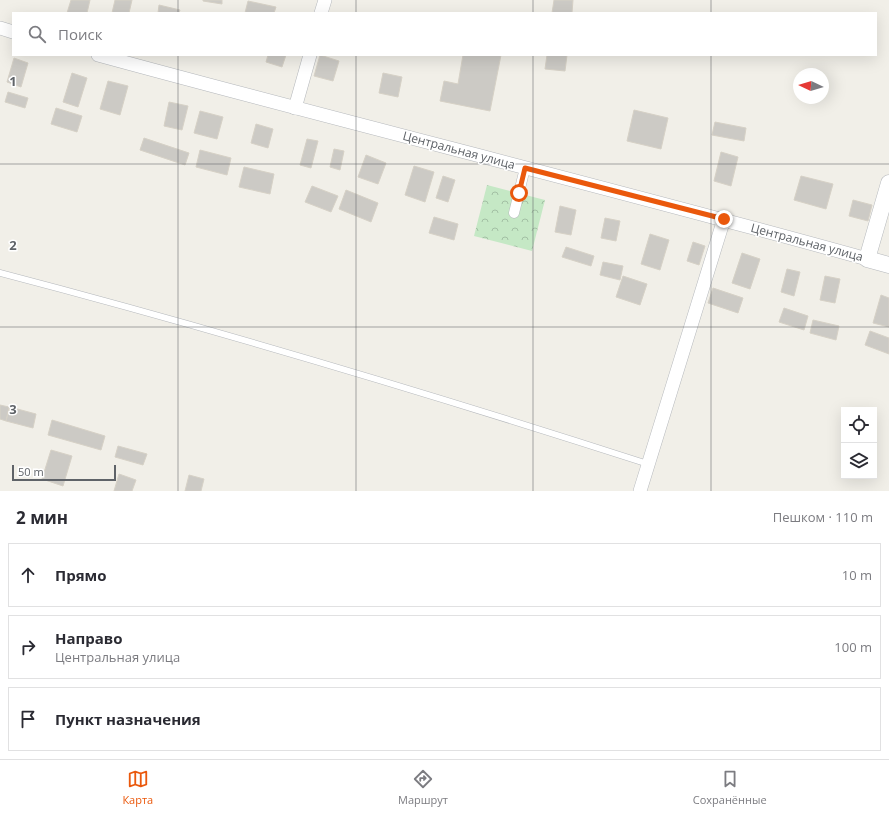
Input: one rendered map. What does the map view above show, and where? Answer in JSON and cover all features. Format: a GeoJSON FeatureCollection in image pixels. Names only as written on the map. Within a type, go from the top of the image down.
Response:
{"type":"FeatureCollection","features":[{"type":"Feature","properties":{"kind":"street"},"geometry":{"type":"LineString","coordinates":[[321,12],[325,0]]}},
{"type":"Feature","properties":{"kind":"street"},"geometry":{"type":"LineString","coordinates":[[0,28],[12,32]]}},
{"type":"Feature","properties":{"kind":"street","name":"Центральная улица"},"geometry":{"type":"LineString","coordinates":[[102,56],[295,108],[724,219],[889,265]]}},
{"type":"Feature","properties":{"kind":"street"},"geometry":{"type":"LineString","coordinates":[[295,108],[310,56]]}},
{"type":"Feature","properties":{"kind":"street"},"geometry":{"type":"LineString","coordinates":[[514,213],[525,168]]}},
{"type":"Feature","properties":{"kind":"street"},"geometry":{"type":"LineString","coordinates":[[867,259],[889,183]]}},
{"type":"Feature","properties":{"kind":"street"},"geometry":{"type":"LineString","coordinates":[[640,491],[724,219]]}},
{"type":"Feature","properties":{"kind":"lane"},"geometry":{"type":"LineString","coordinates":[[0,273],[175,319],[540,429],[648,464]]}},
{"type":"Feature","properties":{"kind":"green space"},"geometry":{"type":"Polygon","coordinates":[[[487,185],[545,200],[532,251],[474,236],[487,185]]]}},
{"type":"Feature","properties":{"kind":"building"},"geometry":{"type":"Polygon","coordinates":[[[71,0],[90,0],[87,12],[67,12],[71,0]]]}},
{"type":"Feature","properties":{"kind":"building"},"geometry":{"type":"Polygon","coordinates":[[[115,0],[132,0],[129,12],[112,12],[115,0]]]}},
{"type":"Feature","properties":{"kind":"building"},"geometry":{"type":"Polygon","coordinates":[[[222,0],[222,4],[203,1],[222,0]]]}},
{"type":"Feature","properties":{"kind":"building"},"geometry":{"type":"Polygon","coordinates":[[[554,0],[573,0],[572,12],[552,12],[554,0]]]}},
{"type":"Feature","properties":{"kind":"building"},"geometry":{"type":"Polygon","coordinates":[[[248,1],[276,7],[274,12],[245,12],[248,1]]]}},
{"type":"Feature","properties":{"kind":"building"},"geometry":{"type":"Polygon","coordinates":[[[159,5],[180,10],[179,12],[158,12],[159,5]]]}},
{"type":"Feature","properties":{"kind":"building"},"geometry":{"type":"Polygon","coordinates":[[[268,56],[286,56],[282,67],[266,62],[268,56]]]}},
{"type":"Feature","properties":{"kind":"building"},"geometry":{"type":"Polygon","coordinates":[[[320,56],[339,61],[333,81],[314,76],[320,56]]]}},
{"type":"Feature","properties":{"kind":"building"},"geometry":{"type":"Polygon","coordinates":[[[463,56],[501,56],[490,111],[440,101],[444,81],[458,84],[463,56]]]}},
{"type":"Feature","properties":{"kind":"building"},"geometry":{"type":"Polygon","coordinates":[[[547,56],[567,56],[565,71],[545,69],[547,56]]]}},
{"type":"Feature","properties":{"kind":"building"},"geometry":{"type":"Polygon","coordinates":[[[14,58],[28,63],[21,87],[7,82],[14,58]]]}},
{"type":"Feature","properties":{"kind":"building"},"geometry":{"type":"Polygon","coordinates":[[[72,73],[87,78],[78,107],[63,102],[72,73]]]}},
{"type":"Feature","properties":{"kind":"building"},"geometry":{"type":"Polygon","coordinates":[[[383,73],[402,77],[398,97],[379,93],[383,73]]]}},
{"type":"Feature","properties":{"kind":"building"},"geometry":{"type":"Polygon","coordinates":[[[108,81],[128,86],[120,115],[100,109],[108,81]]]}},
{"type":"Feature","properties":{"kind":"building"},"geometry":{"type":"Polygon","coordinates":[[[8,92],[28,98],[25,108],[5,102],[8,92]]]}},
{"type":"Feature","properties":{"kind":"building"},"geometry":{"type":"Polygon","coordinates":[[[169,102],[188,106],[182,130],[164,126],[169,102]]]}},
{"type":"Feature","properties":{"kind":"building"},"geometry":{"type":"Polygon","coordinates":[[[56,108],[82,116],[77,132],[51,124],[56,108]]]}},
{"type":"Feature","properties":{"kind":"building"},"geometry":{"type":"Polygon","coordinates":[[[634,110],[668,118],[661,149],[627,141],[634,110]]]}},
{"type":"Feature","properties":{"kind":"building"},"geometry":{"type":"Polygon","coordinates":[[[200,111],[223,117],[217,139],[194,133],[200,111]]]}},
{"type":"Feature","properties":{"kind":"building"},"geometry":{"type":"Polygon","coordinates":[[[715,122],[746,128],[744,141],[712,135],[715,122]]]}},
{"type":"Feature","properties":{"kind":"building"},"geometry":{"type":"Polygon","coordinates":[[[256,124],[273,129],[268,148],[251,143],[256,124]]]}},
{"type":"Feature","properties":{"kind":"building"},"geometry":{"type":"Polygon","coordinates":[[[144,138],[189,153],[185,165],[140,150],[144,138]]]}},
{"type":"Feature","properties":{"kind":"building"},"geometry":{"type":"Polygon","coordinates":[[[307,139],[318,141],[311,168],[300,165],[307,139]]]}},
{"type":"Feature","properties":{"kind":"building"},"geometry":{"type":"Polygon","coordinates":[[[334,149],[344,151],[340,170],[330,167],[334,149]]]}},
{"type":"Feature","properties":{"kind":"building"},"geometry":{"type":"Polygon","coordinates":[[[200,150],[231,158],[227,175],[196,167],[200,150]]]}},
{"type":"Feature","properties":{"kind":"building"},"geometry":{"type":"Polygon","coordinates":[[[721,152],[738,157],[731,186],[714,181],[721,152]]]}},
{"type":"Feature","properties":{"kind":"building"},"geometry":{"type":"Polygon","coordinates":[[[366,155],[386,163],[378,184],[358,177],[366,155]]]}},
{"type":"Feature","properties":{"kind":"building"},"geometry":{"type":"Polygon","coordinates":[[[414,166],[434,172],[425,202],[405,195],[414,166]]]}},
{"type":"Feature","properties":{"kind":"building"},"geometry":{"type":"Polygon","coordinates":[[[244,167],[274,174],[270,194],[239,187],[244,167]]]}},
{"type":"Feature","properties":{"kind":"building"},"geometry":{"type":"Polygon","coordinates":[[[443,176],[455,180],[448,202],[436,198],[443,176]]]}},
{"type":"Feature","properties":{"kind":"building"},"geometry":{"type":"Polygon","coordinates":[[[801,176],[833,184],[826,209],[794,200],[801,176]]]}},
{"type":"Feature","properties":{"kind":"building"},"geometry":{"type":"Polygon","coordinates":[[[312,186],[338,196],[331,212],[305,202],[312,186]]]}},
{"type":"Feature","properties":{"kind":"building"},"geometry":{"type":"Polygon","coordinates":[[[346,190],[378,203],[371,222],[339,209],[346,190]]]}},
{"type":"Feature","properties":{"kind":"building"},"geometry":{"type":"Polygon","coordinates":[[[853,200],[872,205],[868,221],[849,216],[853,200]]]}},
{"type":"Feature","properties":{"kind":"building"},"geometry":{"type":"Polygon","coordinates":[[[560,206],[576,210],[571,235],[555,232],[560,206]]]}},
{"type":"Feature","properties":{"kind":"building"},"geometry":{"type":"Polygon","coordinates":[[[434,217],[458,224],[454,240],[429,233],[434,217]]]}},
{"type":"Feature","properties":{"kind":"building"},"geometry":{"type":"Polygon","coordinates":[[[605,218],[620,221],[616,241],[601,238],[605,218]]]}},
{"type":"Feature","properties":{"kind":"building"},"geometry":{"type":"Polygon","coordinates":[[[650,234],[669,240],[660,270],[641,264],[650,234]]]}},
{"type":"Feature","properties":{"kind":"building"},"geometry":{"type":"Polygon","coordinates":[[[693,242],[705,246],[699,265],[687,261],[693,242]]]}},
{"type":"Feature","properties":{"kind":"building"},"geometry":{"type":"Polygon","coordinates":[[[566,247],[594,256],[591,266],[562,257],[566,247]]]}},
{"type":"Feature","properties":{"kind":"building"},"geometry":{"type":"Polygon","coordinates":[[[742,253],[760,259],[750,289],[732,283],[742,253]]]}},
{"type":"Feature","properties":{"kind":"building"},"geometry":{"type":"Polygon","coordinates":[[[603,262],[623,266],[620,280],[600,275],[603,262]]]}},
{"type":"Feature","properties":{"kind":"building"},"geometry":{"type":"Polygon","coordinates":[[[787,269],[800,272],[794,296],[781,292],[787,269]]]}},
{"type":"Feature","properties":{"kind":"building"},"geometry":{"type":"Polygon","coordinates":[[[623,276],[647,284],[640,305],[616,297],[623,276]]]}},
{"type":"Feature","properties":{"kind":"building"},"geometry":{"type":"Polygon","coordinates":[[[825,276],[840,279],[835,303],[820,300],[825,276]]]}},
{"type":"Feature","properties":{"kind":"building"},"geometry":{"type":"Polygon","coordinates":[[[713,288],[743,298],[738,313],[708,303],[713,288]]]}},
{"type":"Feature","properties":{"kind":"building"},"geometry":{"type":"Polygon","coordinates":[[[881,295],[889,298],[889,327],[873,323],[881,295]]]}},
{"type":"Feature","properties":{"kind":"building"},"geometry":{"type":"Polygon","coordinates":[[[784,308],[808,316],[804,330],[779,322],[784,308]]]}},
{"type":"Feature","properties":{"kind":"building"},"geometry":{"type":"Polygon","coordinates":[[[813,320],[839,326],[836,340],[810,333],[813,320]]]}},
{"type":"Feature","properties":{"kind":"building"},"geometry":{"type":"Polygon","coordinates":[[[870,331],[889,338],[889,354],[865,345],[870,331]]]}},
{"type":"Feature","properties":{"kind":"building"},"geometry":{"type":"Polygon","coordinates":[[[0,405],[9,407],[6,421],[0,419],[0,405]]]}},
{"type":"Feature","properties":{"kind":"building"},"geometry":{"type":"Polygon","coordinates":[[[10,407],[36,414],[33,428],[6,421],[10,407]]]}},
{"type":"Feature","properties":{"kind":"building"},"geometry":{"type":"Polygon","coordinates":[[[52,420],[105,436],[101,450],[48,435],[52,420]]]}},
{"type":"Feature","properties":{"kind":"building"},"geometry":{"type":"Polygon","coordinates":[[[118,446],[147,454],[143,465],[115,457],[118,446]]]}},
{"type":"Feature","properties":{"kind":"building"},"geometry":{"type":"Polygon","coordinates":[[[51,450],[72,456],[63,486],[42,479],[51,450]]]}},
{"type":"Feature","properties":{"kind":"building"},"geometry":{"type":"Polygon","coordinates":[[[119,474],[136,480],[132,491],[114,491],[119,474]]]}},
{"type":"Feature","properties":{"kind":"building"},"geometry":{"type":"Polygon","coordinates":[[[189,475],[204,479],[201,491],[185,491],[189,475]]]}},
{"type":"Feature","properties":{"kind":"route"},"geometry":{"type":"LineString","coordinates":[[519,193],[525,168],[724,219]]}}]}
